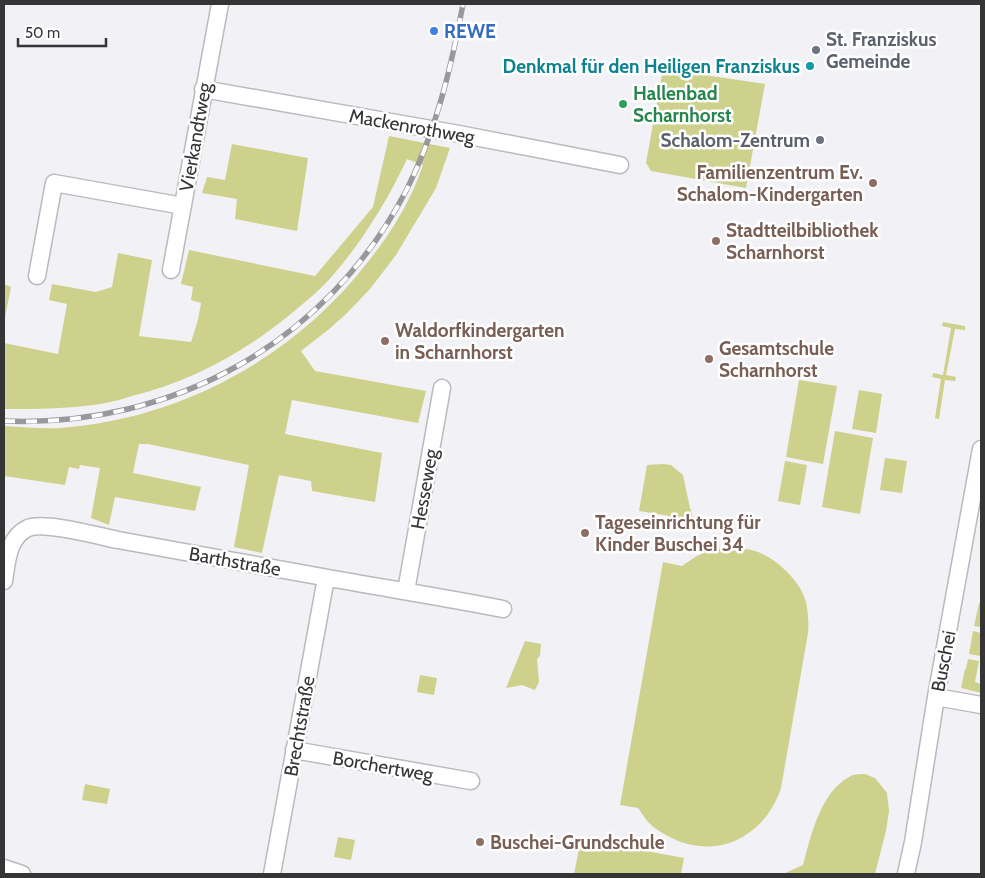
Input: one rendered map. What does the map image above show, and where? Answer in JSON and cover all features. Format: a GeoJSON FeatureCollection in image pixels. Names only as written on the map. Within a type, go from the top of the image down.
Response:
{"type":"FeatureCollection","features":[{"type":"Feature","properties":{"kind":"street","name":"Vierkandtweg"},"geometry":{"type":"LineString","coordinates":[[171,270],[220,4]]}},
{"type":"Feature","properties":{"kind":"street","name":"Mackenrothweg"},"geometry":{"type":"LineString","coordinates":[[203,89],[459,134],[620,165]]}},
{"type":"Feature","properties":{"kind":"street"},"geometry":{"type":"LineString","coordinates":[[37,276],[54,183],[183,206]]}},
{"type":"Feature","properties":{"kind":"street","name":"Hesseweg"},"geometry":{"type":"LineString","coordinates":[[406,591],[442,388]]}},
{"type":"Feature","properties":{"kind":"street","name":"Buschei"},"geometry":{"type":"LineString","coordinates":[[906,874],[981,449]]}},
{"type":"Feature","properties":{"kind":"street","name":"Barthstraße"},"geometry":{"type":"LineString","coordinates":[[4,580],[12,545],[18,535],[27,529],[37,526],[503,609]]}},
{"type":"Feature","properties":{"kind":"street","name":"Brechtstraße"},"geometry":{"type":"LineString","coordinates":[[272,874],[326,578]]}},
{"type":"Feature","properties":{"kind":"street"},"geometry":{"type":"LineString","coordinates":[[936,697],[981,705]]}},
{"type":"Feature","properties":{"kind":"street","name":"Borchertweg"},"geometry":{"type":"LineString","coordinates":[[294,750],[471,781]]}},
{"type":"Feature","properties":{"kind":"street"},"geometry":{"type":"LineString","coordinates":[[4,868],[22,874]]}},
{"type":"Feature","properties":{"kind":"green space"},"geometry":{"type":"Polygon","coordinates":[[[663,69],[765,84],[746,188],[651,171],[646,163],[663,69]]]}},
{"type":"Feature","properties":{"kind":"green space"},"geometry":{"type":"Polygon","coordinates":[[[389,136],[450,148],[436,188],[396,255],[370,289],[346,314],[301,351],[315,371],[426,391],[418,423],[292,400],[285,434],[382,453],[375,502],[312,491],[311,481],[279,475],[262,553],[234,547],[249,465],[148,444],[139,444],[133,473],[201,487],[195,511],[115,497],[109,525],[91,518],[100,468],[80,465],[79,469],[69,467],[65,485],[4,476],[4,426],[60,428],[105,422],[149,412],[191,397],[231,378],[269,355],[305,328],[338,297],[367,263],[400,216],[413,191],[423,165],[407,159],[374,219],[334,274],[321,288],[280,323],[241,350],[177,382],[116,401],[68,408],[4,409],[4,343],[58,354],[67,304],[49,300],[52,284],[96,292],[112,287],[118,253],[152,260],[139,336],[191,342],[201,303],[191,300],[193,287],[181,284],[189,250],[315,276],[373,207],[389,136]]]}},
{"type":"Feature","properties":{"kind":"green space"},"geometry":{"type":"Polygon","coordinates":[[[232,144],[308,158],[297,231],[235,219],[237,199],[202,193],[207,177],[225,180],[232,144]]]}},
{"type":"Feature","properties":{"kind":"green space"},"geometry":{"type":"Polygon","coordinates":[[[4,284],[11,287],[4,322],[4,284]]]}},
{"type":"Feature","properties":{"kind":"green space"},"geometry":{"type":"Polygon","coordinates":[[[943,322],[965,326],[965,330],[955,329],[946,375],[956,377],[955,381],[945,380],[939,419],[935,418],[941,379],[932,377],[933,373],[943,375],[951,328],[942,326],[943,322]]]}},
{"type":"Feature","properties":{"kind":"green space"},"geometry":{"type":"Polygon","coordinates":[[[799,380],[837,386],[823,464],[786,457],[799,380]]]}},
{"type":"Feature","properties":{"kind":"green space"},"geometry":{"type":"Polygon","coordinates":[[[859,390],[882,394],[876,433],[852,429],[859,390]]]}},
{"type":"Feature","properties":{"kind":"green space"},"geometry":{"type":"Polygon","coordinates":[[[835,431],[873,438],[860,514],[822,507],[835,431]]]}},
{"type":"Feature","properties":{"kind":"green space"},"geometry":{"type":"Polygon","coordinates":[[[885,458],[907,461],[902,493],[880,490],[885,458]]]}},
{"type":"Feature","properties":{"kind":"green space"},"geometry":{"type":"Polygon","coordinates":[[[785,461],[807,465],[800,505],[778,501],[785,461]]]}},
{"type":"Feature","properties":{"kind":"green space"},"geometry":{"type":"Polygon","coordinates":[[[647,465],[671,465],[683,475],[694,520],[639,511],[647,465]]]}},
{"type":"Feature","properties":{"kind":"green space"},"geometry":{"type":"Polygon","coordinates":[[[735,547],[763,554],[779,564],[793,578],[806,602],[808,633],[781,788],[773,805],[763,820],[751,832],[736,840],[720,845],[703,846],[686,843],[668,836],[649,823],[638,808],[620,805],[663,562],[682,566],[707,551],[735,547]]]}},
{"type":"Feature","properties":{"kind":"green space"},"geometry":{"type":"Polygon","coordinates":[[[979,603],[981,603],[981,627],[974,626],[979,603]]]}},
{"type":"Feature","properties":{"kind":"green space"},"geometry":{"type":"Polygon","coordinates":[[[973,631],[981,633],[980,656],[969,654],[973,631]]]}},
{"type":"Feature","properties":{"kind":"green space"},"geometry":{"type":"Polygon","coordinates":[[[525,641],[541,644],[540,656],[537,659],[539,682],[535,690],[522,685],[506,688],[525,641]]]}},
{"type":"Feature","properties":{"kind":"green space"},"geometry":{"type":"Polygon","coordinates":[[[968,659],[979,661],[975,682],[981,684],[981,693],[961,688],[968,659]]]}},
{"type":"Feature","properties":{"kind":"green space"},"geometry":{"type":"Polygon","coordinates":[[[420,675],[437,678],[434,695],[417,692],[420,675]]]}},
{"type":"Feature","properties":{"kind":"green space"},"geometry":{"type":"Polygon","coordinates":[[[865,774],[875,778],[887,793],[889,811],[875,874],[783,874],[803,865],[818,816],[831,793],[839,784],[851,776],[865,774]]]}},
{"type":"Feature","properties":{"kind":"green space"},"geometry":{"type":"Polygon","coordinates":[[[85,784],[110,789],[107,804],[82,800],[85,784]]]}},
{"type":"Feature","properties":{"kind":"green space"},"geometry":{"type":"Polygon","coordinates":[[[338,837],[355,840],[351,860],[334,857],[338,837]]]}},
{"type":"Feature","properties":{"kind":"green space"},"geometry":{"type":"Polygon","coordinates":[[[581,839],[684,858],[681,874],[574,874],[581,839]]]}},
{"type":"Feature","properties":{"kind":"railway"},"geometry":{"type":"LineString","coordinates":[[4,421],[67,419],[127,409],[185,391],[239,365],[289,332],[334,292],[373,245],[406,191],[417,169],[441,99],[463,4]]}},
{"type":"Feature","properties":{"kind":"place","name":"REWE"},"geometry":{"type":"Point","coordinates":[434,31]}},
{"type":"Feature","properties":{"kind":"place","name":"St. Franziskus Gemeinde"},"geometry":{"type":"Point","coordinates":[816,50]}},
{"type":"Feature","properties":{"kind":"place","name":"Denkmal für den Heiligen Franziskus"},"geometry":{"type":"Point","coordinates":[810,66]}},
{"type":"Feature","properties":{"kind":"place","name":"Hallenbad Scharnhorst"},"geometry":{"type":"Point","coordinates":[623,104]}},
{"type":"Feature","properties":{"kind":"place","name":"Schalom-Zentrum"},"geometry":{"type":"Point","coordinates":[820,140]}},
{"type":"Feature","properties":{"kind":"place","name":"Familienzentrum Ev. Schalom-Kindergarten"},"geometry":{"type":"Point","coordinates":[873,183]}},
{"type":"Feature","properties":{"kind":"place","name":"Stadtteilbibliothek Scharnhorst"},"geometry":{"type":"Point","coordinates":[716,241]}},
{"type":"Feature","properties":{"kind":"place","name":"Waldorfkindergarten in Scharnhorst"},"geometry":{"type":"Point","coordinates":[385,341]}},
{"type":"Feature","properties":{"kind":"place","name":"Gesamtschule Scharnhorst"},"geometry":{"type":"Point","coordinates":[709,359]}},
{"type":"Feature","properties":{"kind":"place","name":"Tageseinrichtung für Kinder Buschei 34"},"geometry":{"type":"Point","coordinates":[585,533]}},
{"type":"Feature","properties":{"kind":"place","name":"Buschei-Grundschule"},"geometry":{"type":"Point","coordinates":[480,842]}}]}
